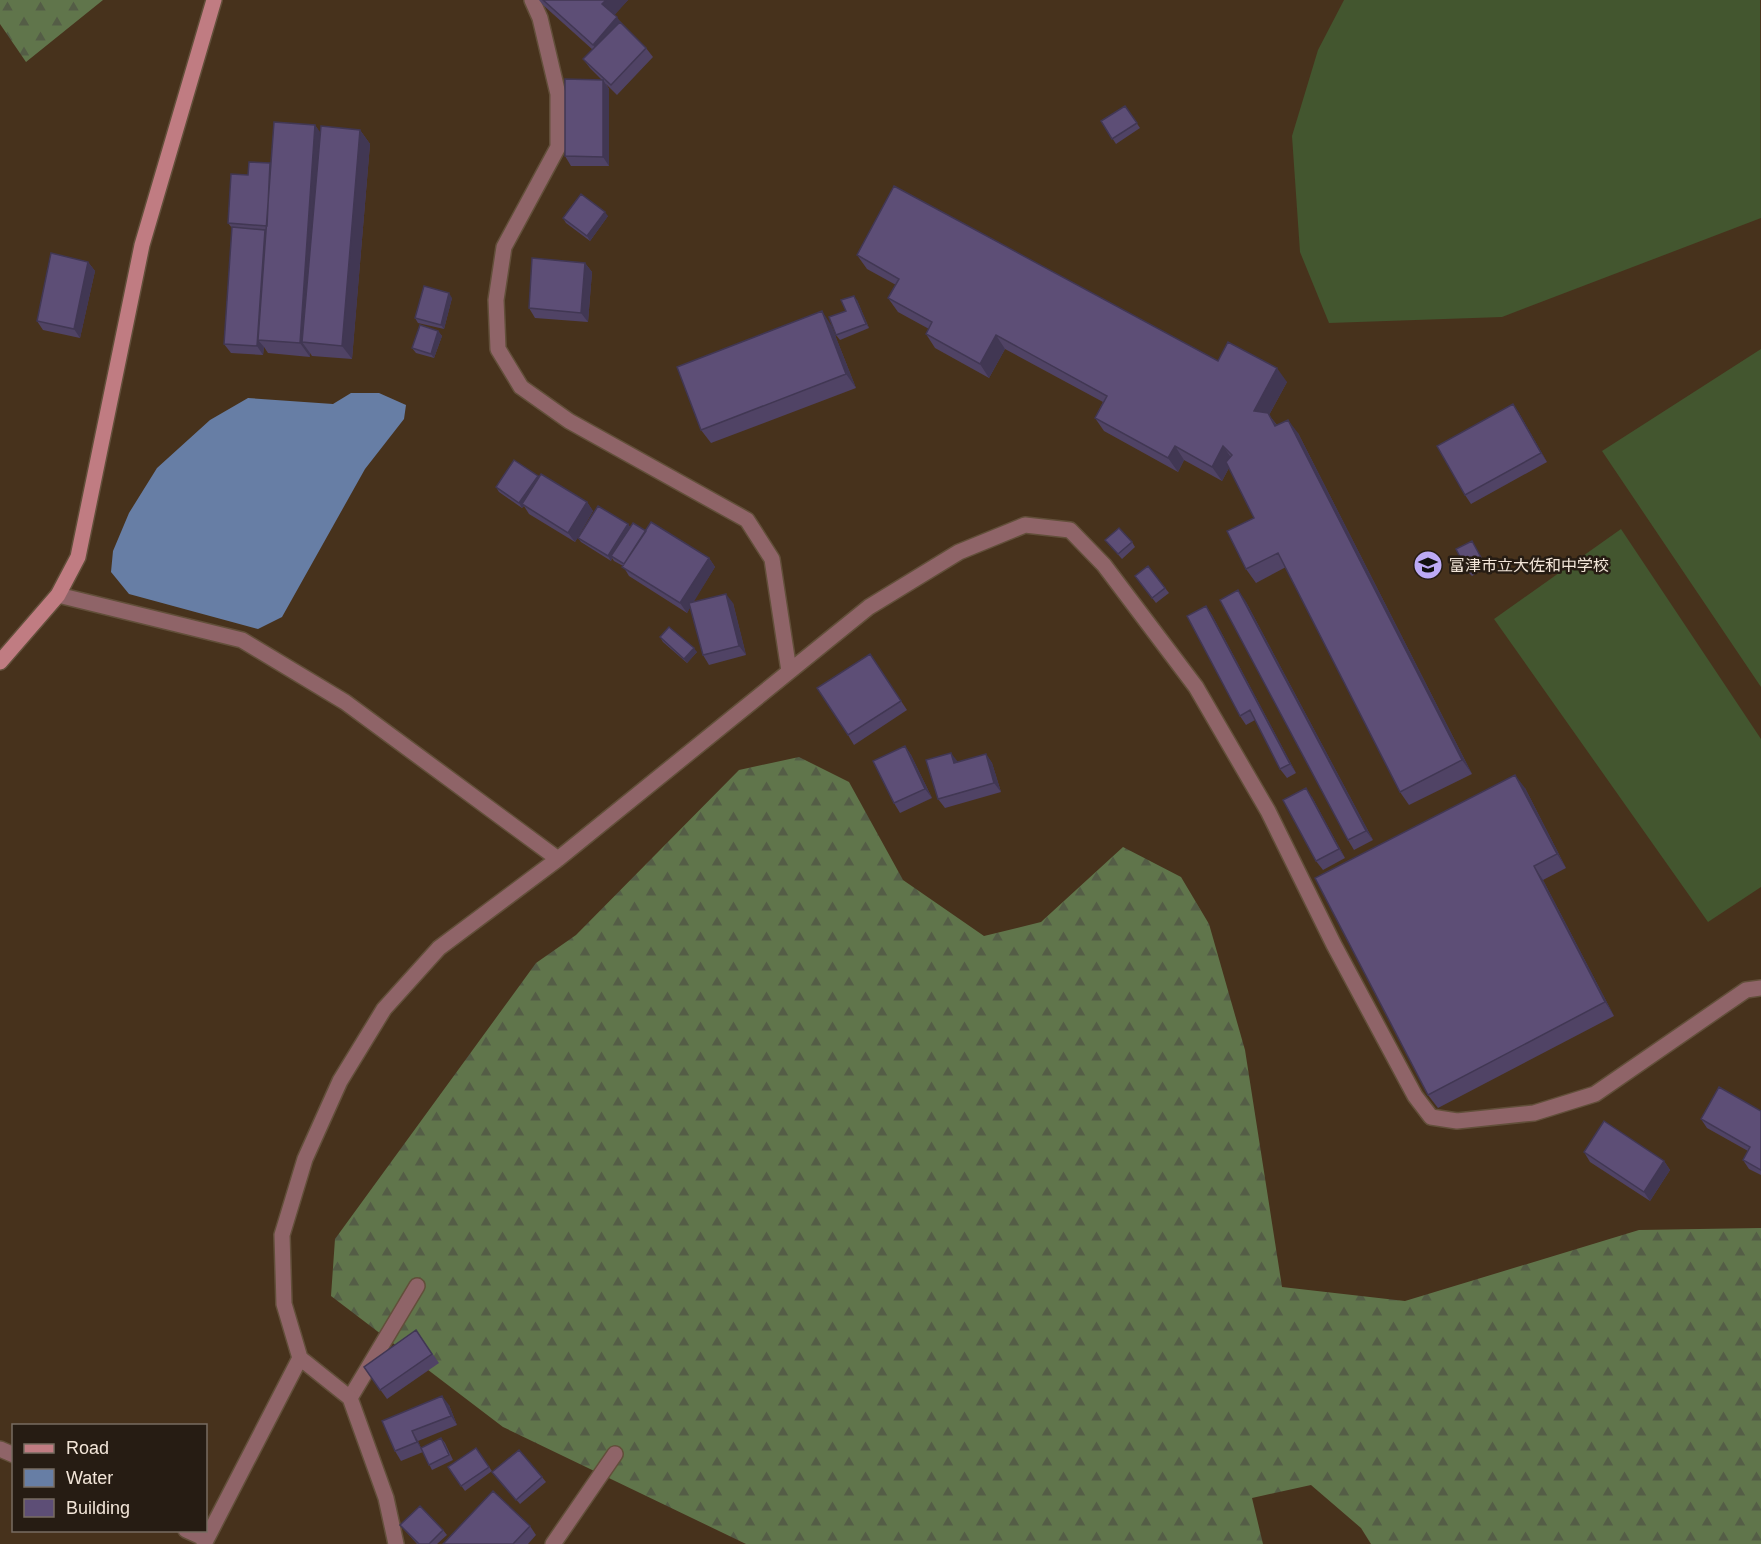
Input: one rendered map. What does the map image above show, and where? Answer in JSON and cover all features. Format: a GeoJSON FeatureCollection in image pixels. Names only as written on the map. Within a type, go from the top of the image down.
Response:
{"type":"FeatureCollection","features":[{"type":"Feature","properties":{"kind":"street"},"geometry":{"type":"LineString","coordinates":[[0,662],[58,595],[78,557],[142,245],[214,0]]}},
{"type":"Feature","properties":{"kind":"street"},"geometry":{"type":"LineString","coordinates":[[532,0],[540,18],[558,94],[558,147],[504,248],[496,300],[498,349],[521,387],[569,421],[747,520],[772,559],[789,671]]}},
{"type":"Feature","properties":{"kind":"street"},"geometry":{"type":"LineString","coordinates":[[396,1544],[386,1498],[350,1398],[300,1358],[284,1304],[282,1235],[305,1160],[340,1081],[384,1009],[439,948],[558,859],[868,607],[959,552],[1025,525],[1070,530],[1104,565],[1196,687],[1268,811],[1334,945],[1415,1096],[1431,1117],[1457,1121],[1534,1113],[1595,1094],[1746,990],[1761,988]]}},
{"type":"Feature","properties":{"kind":"street"},"geometry":{"type":"LineString","coordinates":[[58,595],[242,640],[345,702],[558,859]]}},
{"type":"Feature","properties":{"kind":"street"},"geometry":{"type":"LineString","coordinates":[[350,1398],[417,1286]]}},
{"type":"Feature","properties":{"kind":"street"},"geometry":{"type":"LineString","coordinates":[[189,1532],[205,1542],[300,1358]]}},
{"type":"Feature","properties":{"kind":"street"},"geometry":{"type":"LineString","coordinates":[[553,1544],[615,1454]]}},
{"type":"Feature","properties":{"kind":"green space"},"geometry":{"type":"Polygon","coordinates":[[[0,0],[103,0],[26,62],[0,24],[0,0]]]}},
{"type":"Feature","properties":{"kind":"green space"},"geometry":{"type":"Polygon","coordinates":[[[1344,0],[1760,0],[1761,218],[1502,317],[1329,323],[1300,252],[1292,136],[1318,50],[1344,0]]]}},
{"type":"Feature","properties":{"kind":"green space"},"geometry":{"type":"Polygon","coordinates":[[[1761,349],[1761,687],[1602,451],[1761,349]]]}},
{"type":"Feature","properties":{"kind":"green space"},"geometry":{"type":"Polygon","coordinates":[[[1621,529],[1761,739],[1761,887],[1708,922],[1494,619],[1621,529]]]}},
{"type":"Feature","properties":{"kind":"green space"},"geometry":{"type":"Polygon","coordinates":[[[799,757],[849,782],[903,880],[984,936],[1041,922],[1123,847],[1181,877],[1209,924],[1245,1050],[1282,1287],[1405,1301],[1639,1230],[1761,1228],[1761,1544],[1371,1544],[1361,1528],[1311,1485],[1252,1498],[1263,1544],[746,1544],[503,1427],[331,1296],[335,1239],[536,963],[576,935],[739,770],[799,757]]]}},
{"type":"Feature","properties":{"kind":"water"},"geometry":{"type":"Polygon","coordinates":[[[351,393],[379,393],[406,405],[404,419],[365,469],[282,617],[258,629],[129,594],[111,572],[113,551],[129,513],[157,468],[210,420],[248,398],[333,404],[351,393]]]}},
{"type":"Feature","properties":{"kind":"building"},"geometry":{"type":"Polygon","coordinates":[[[543,0],[606,0],[602,4],[617,17],[593,45],[543,0]]]}},
{"type":"Feature","properties":{"kind":"building"},"geometry":{"type":"Polygon","coordinates":[[[620,22],[646,48],[611,85],[583,59],[620,22]]]}},
{"type":"Feature","properties":{"kind":"building"},"geometry":{"type":"Polygon","coordinates":[[[565,79],[603,80],[603,157],[565,156],[565,79]]]}},
{"type":"Feature","properties":{"kind":"building"},"geometry":{"type":"Polygon","coordinates":[[[1125,106],[1137,123],[1112,139],[1101,121],[1125,106]]]}},
{"type":"Feature","properties":{"kind":"building"},"geometry":{"type":"Polygon","coordinates":[[[274,122],[315,125],[300,343],[258,340],[274,122]]]}},
{"type":"Feature","properties":{"kind":"building"},"geometry":{"type":"Polygon","coordinates":[[[321,126],[360,130],[342,346],[302,342],[321,126]]]}},
{"type":"Feature","properties":{"kind":"building"},"geometry":{"type":"Polygon","coordinates":[[[249,162],[270,163],[267,226],[228,223],[231,174],[248,175],[249,162]]]}},
{"type":"Feature","properties":{"kind":"building"},"geometry":{"type":"Polygon","coordinates":[[[894,186],[1218,361],[1228,342],[1277,368],[1254,411],[1268,413],[1275,426],[1288,420],[1462,760],[1400,792],[1278,553],[1246,569],[1227,531],[1254,518],[1226,462],[1232,455],[1223,446],[1212,467],[1175,446],[1168,458],[1095,418],[1107,396],[996,335],[980,364],[926,334],[932,322],[888,298],[899,279],[857,255],[894,186]]]}},
{"type":"Feature","properties":{"kind":"building"},"geometry":{"type":"Polygon","coordinates":[[[581,194],[605,212],[587,236],[563,218],[581,194]]]}},
{"type":"Feature","properties":{"kind":"building"},"geometry":{"type":"Polygon","coordinates":[[[232,227],[265,230],[257,346],[224,344],[232,227]]]}},
{"type":"Feature","properties":{"kind":"building"},"geometry":{"type":"Polygon","coordinates":[[[51,253],[88,262],[74,329],[37,321],[51,253]]]}},
{"type":"Feature","properties":{"kind":"building"},"geometry":{"type":"Polygon","coordinates":[[[532,258],[585,263],[581,313],[529,308],[532,258]]]}},
{"type":"Feature","properties":{"kind":"building"},"geometry":{"type":"Polygon","coordinates":[[[424,286],[449,293],[441,325],[415,318],[424,286]]]}},
{"type":"Feature","properties":{"kind":"building"},"geometry":{"type":"Polygon","coordinates":[[[854,296],[866,324],[836,335],[829,317],[846,311],[841,300],[854,296]]]}},
{"type":"Feature","properties":{"kind":"building"},"geometry":{"type":"Polygon","coordinates":[[[822,311],[846,374],[701,430],[677,367],[822,311]]]}},
{"type":"Feature","properties":{"kind":"building"},"geometry":{"type":"Polygon","coordinates":[[[420,325],[438,331],[431,354],[412,348],[420,325]]]}},
{"type":"Feature","properties":{"kind":"building"},"geometry":{"type":"Polygon","coordinates":[[[1513,404],[1541,453],[1465,495],[1437,446],[1513,404]]]}},
{"type":"Feature","properties":{"kind":"building"},"geometry":{"type":"Polygon","coordinates":[[[514,460],[538,476],[519,503],[496,487],[514,460]]]}},
{"type":"Feature","properties":{"kind":"building"},"geometry":{"type":"Polygon","coordinates":[[[541,474],[587,502],[568,533],[522,504],[541,474]]]}},
{"type":"Feature","properties":{"kind":"building"},"geometry":{"type":"Polygon","coordinates":[[[598,506],[628,524],[608,556],[578,538],[598,506]]]}},
{"type":"Feature","properties":{"kind":"building"},"geometry":{"type":"Polygon","coordinates":[[[651,522],[709,558],[680,603],[622,567],[651,522]]]}},
{"type":"Feature","properties":{"kind":"building"},"geometry":{"type":"Polygon","coordinates":[[[633,523],[646,531],[624,564],[611,556],[633,523]]]}},
{"type":"Feature","properties":{"kind":"building"},"geometry":{"type":"Polygon","coordinates":[[[1119,528],[1132,542],[1118,554],[1105,540],[1119,528]]]}},
{"type":"Feature","properties":{"kind":"building"},"geometry":{"type":"Polygon","coordinates":[[[1472,541],[1484,563],[1468,572],[1456,549],[1472,541]]]}},
{"type":"Feature","properties":{"kind":"building"},"geometry":{"type":"Polygon","coordinates":[[[1148,566],[1165,588],[1152,598],[1135,576],[1148,566]]]}},
{"type":"Feature","properties":{"kind":"building"},"geometry":{"type":"Polygon","coordinates":[[[1238,590],[1366,831],[1348,840],[1220,600],[1238,590]]]}},
{"type":"Feature","properties":{"kind":"building"},"geometry":{"type":"Polygon","coordinates":[[[726,594],[739,646],[703,655],[689,603],[726,594]]]}},
{"type":"Feature","properties":{"kind":"building"},"geometry":{"type":"Polygon","coordinates":[[[1206,606],[1290,764],[1280,769],[1250,710],[1240,716],[1187,616],[1206,606]]]}},
{"type":"Feature","properties":{"kind":"building"},"geometry":{"type":"Polygon","coordinates":[[[669,627],[694,648],[684,659],[660,637],[669,627]]]}},
{"type":"Feature","properties":{"kind":"building"},"geometry":{"type":"Polygon","coordinates":[[[870,654],[901,701],[848,735],[817,688],[870,654]]]}},
{"type":"Feature","properties":{"kind":"building"},"geometry":{"type":"Polygon","coordinates":[[[905,746],[925,789],[894,803],[873,761],[905,746]]]}},
{"type":"Feature","properties":{"kind":"building"},"geometry":{"type":"Polygon","coordinates":[[[951,753],[954,763],[986,754],[994,783],[938,799],[926,760],[951,753]]]}},
{"type":"Feature","properties":{"kind":"building"},"geometry":{"type":"Polygon","coordinates":[[[1515,775],[1557,854],[1534,866],[1605,1002],[1428,1095],[1315,878],[1515,775]]]}},
{"type":"Feature","properties":{"kind":"building"},"geometry":{"type":"Polygon","coordinates":[[[1306,788],[1339,849],[1316,861],[1283,800],[1306,788]]]}},
{"type":"Feature","properties":{"kind":"building"},"geometry":{"type":"Polygon","coordinates":[[[1719,1087],[1761,1111],[1761,1170],[1743,1160],[1750,1147],[1701,1119],[1719,1087]]]}},
{"type":"Feature","properties":{"kind":"building"},"geometry":{"type":"Polygon","coordinates":[[[1604,1121],[1664,1161],[1644,1192],[1584,1152],[1604,1121]]]}},
{"type":"Feature","properties":{"kind":"building"},"geometry":{"type":"Polygon","coordinates":[[[416,1330],[432,1354],[380,1390],[364,1367],[416,1330]]]}},
{"type":"Feature","properties":{"kind":"building"},"geometry":{"type":"Polygon","coordinates":[[[442,1396],[451,1416],[412,1431],[417,1442],[395,1451],[382,1421],[442,1396]]]}},
{"type":"Feature","properties":{"kind":"building"},"geometry":{"type":"Polygon","coordinates":[[[441,1438],[449,1455],[429,1465],[421,1448],[441,1438]]]}},
{"type":"Feature","properties":{"kind":"building"},"geometry":{"type":"Polygon","coordinates":[[[476,1448],[489,1467],[461,1486],[448,1467],[476,1448]]]}},
{"type":"Feature","properties":{"kind":"building"},"geometry":{"type":"Polygon","coordinates":[[[519,1450],[542,1477],[516,1500],[492,1472],[519,1450]]]}},
{"type":"Feature","properties":{"kind":"building"},"geometry":{"type":"Polygon","coordinates":[[[493,1491],[530,1526],[513,1544],[443,1544],[493,1491]]]}},
{"type":"Feature","properties":{"kind":"building"},"geometry":{"type":"Polygon","coordinates":[[[420,1506],[443,1530],[429,1544],[419,1544],[400,1525],[420,1506]]]}},
{"type":"Feature","properties":{"kind":"place","name":"富津市立大佐和中学校"},"geometry":{"type":"Point","coordinates":[1428,565]}}]}
